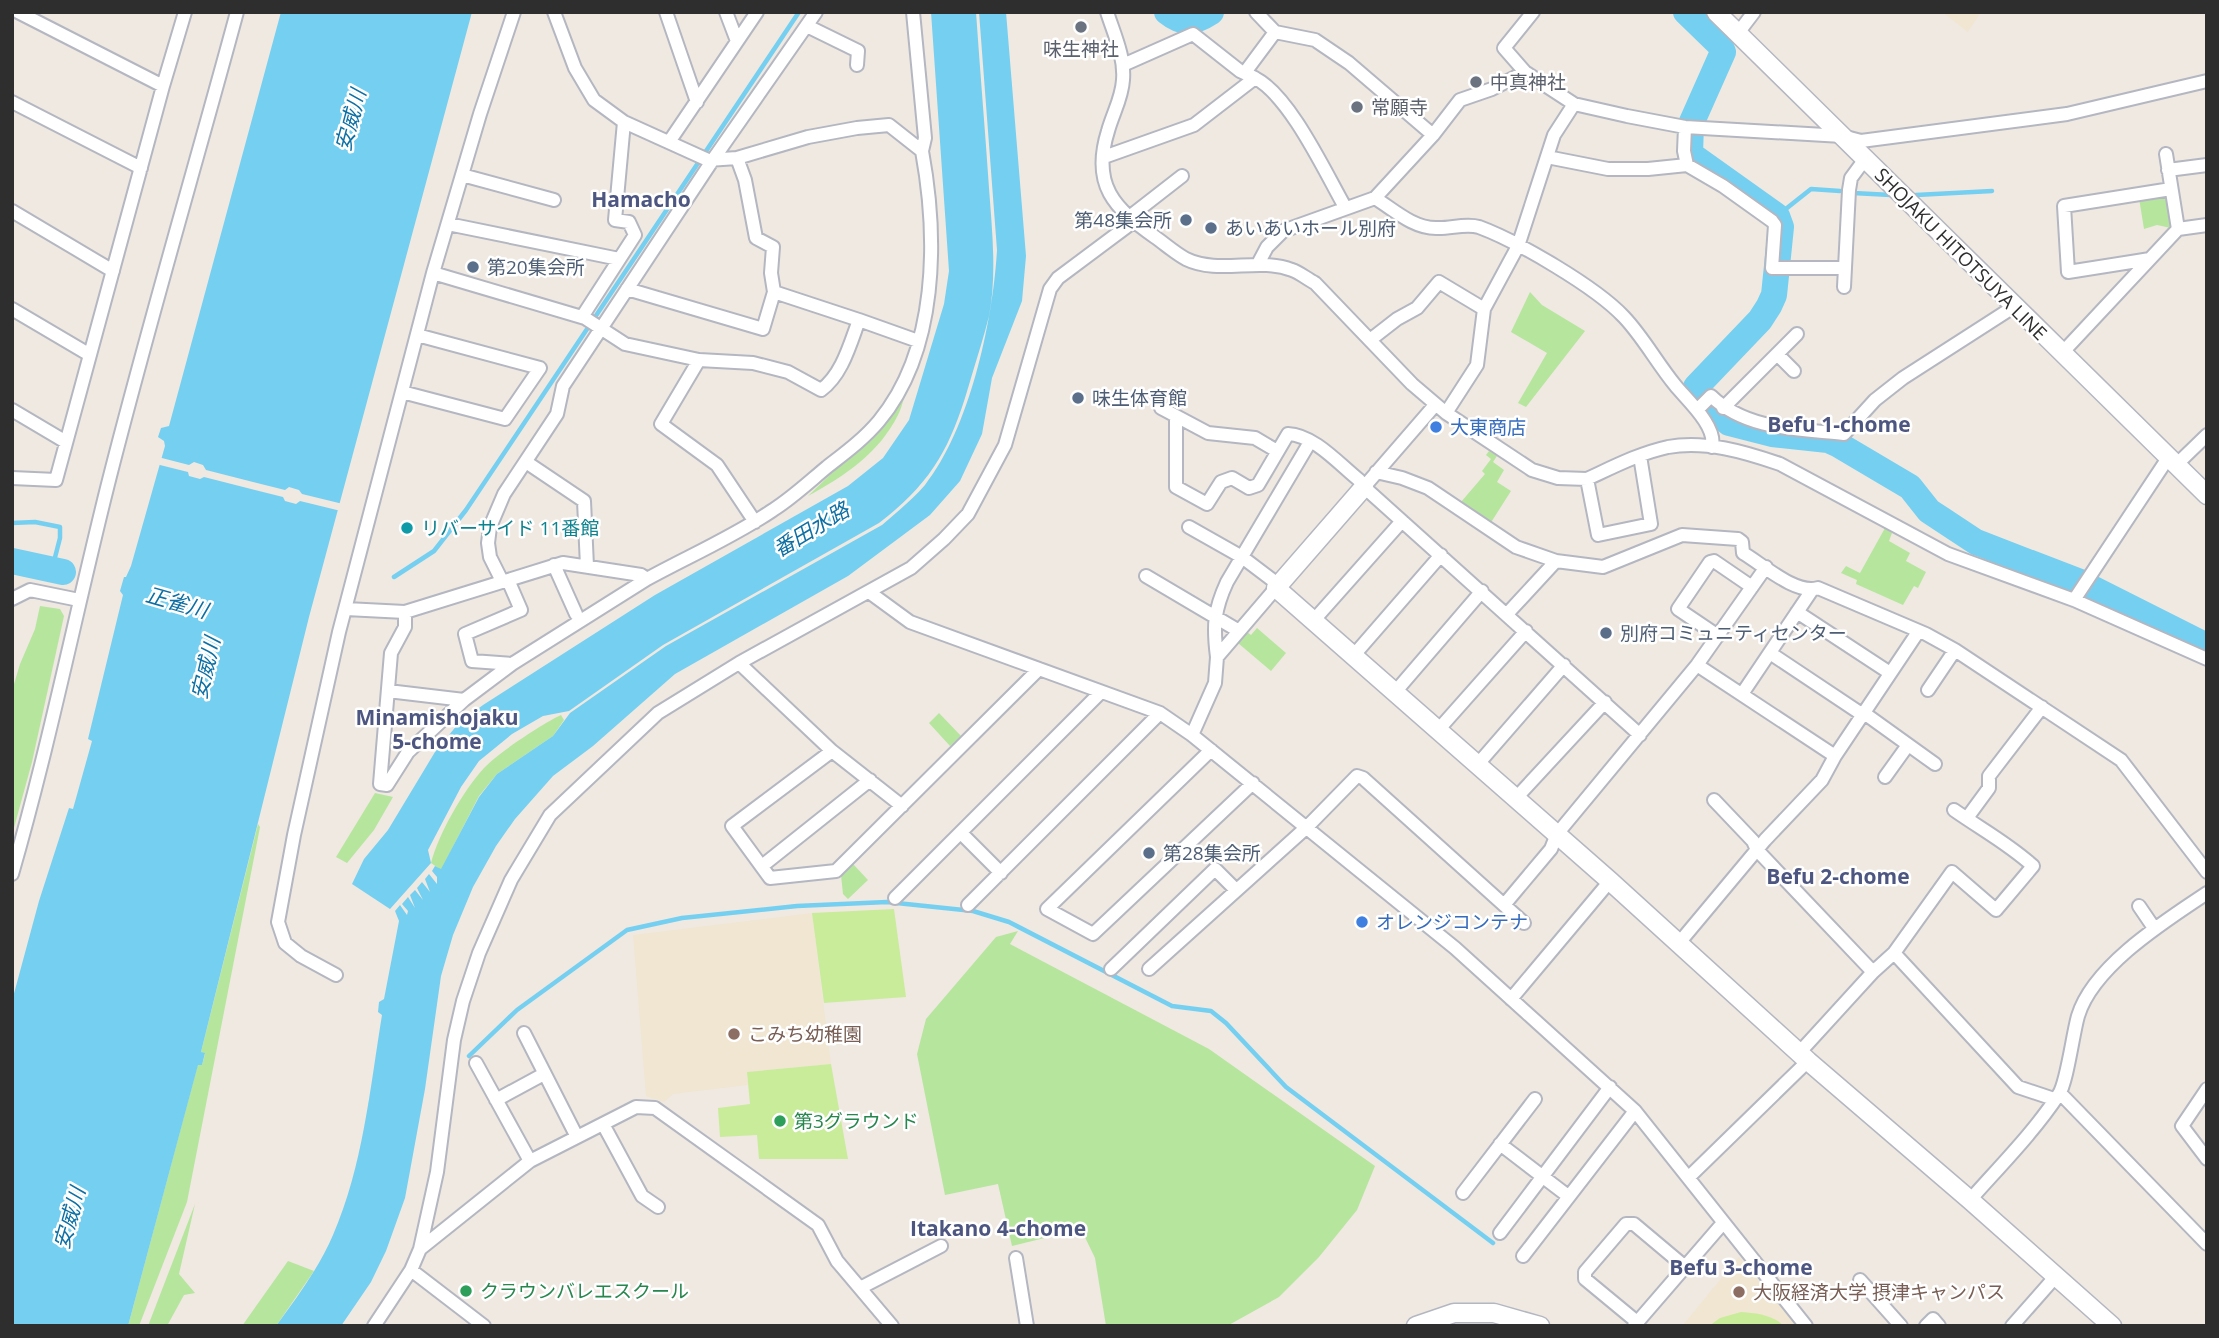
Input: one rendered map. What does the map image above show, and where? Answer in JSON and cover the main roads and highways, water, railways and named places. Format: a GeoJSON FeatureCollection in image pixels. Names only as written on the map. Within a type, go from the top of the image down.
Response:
{"type":"FeatureCollection","features":[{"type":"Feature","properties":{"kind":"water","name":"安威川"},"geometry":{"type":"Polygon","coordinates":[[[281,12],[472,12],[309,617],[201,1052],[205,1053],[202,1065],[198,1065],[128,1326],[12,1326],[12,1001],[39,901],[69,808],[73,809],[92,741],[88,739],[123,595],[120,591],[131,566],[165,446],[164,441],[158,437],[161,428],[169,426],[281,12]]]}},
{"type":"Feature","properties":{"kind":"water","name":"番田水路"},"geometry":{"type":"Polygon","coordinates":[[[931,12],[976,12],[993,252],[993,285],[987,324],[964,401],[939,459],[914,491],[879,523],[663,645],[569,711],[543,716],[512,734],[479,761],[461,787],[428,850],[431,863],[390,909],[352,884],[364,859],[388,830],[435,752],[458,724],[483,705],[655,595],[848,486],[883,458],[909,420],[944,304],[949,271],[931,12]]]}},
{"type":"Feature","properties":{"kind":"water"},"geometry":{"type":"Polygon","coordinates":[[[979,12],[1006,12],[1026,256],[1022,301],[992,378],[982,434],[960,481],[930,515],[848,576],[675,674],[593,746],[553,776],[515,819],[473,887],[453,935],[441,976],[425,1089],[405,1198],[386,1251],[371,1282],[341,1326],[276,1326],[321,1259],[333,1235],[352,1182],[382,1015],[378,1012],[379,1002],[384,999],[399,921],[395,911],[400,905],[407,915],[408,911],[402,904],[408,897],[415,908],[410,895],[415,890],[423,900],[417,888],[422,882],[430,892],[425,879],[429,874],[437,884],[437,877],[432,871],[435,866],[441,869],[479,797],[497,774],[553,736],[570,713],[666,646],[882,525],[925,485],[941,461],[967,404],[984,341],[995,278],[997,250],[979,12]]]}},
{"type":"Feature","properties":{"kind":"waterway"},"geometry":{"type":"LineString","coordinates":[[394,577],[434,551],[466,510],[799,12]]}},
{"type":"Feature","properties":{"kind":"waterway"},"geometry":{"type":"LineString","coordinates":[[1167,12],[1183,21],[1211,12]]}},
{"type":"Feature","properties":{"kind":"waterway"},"geometry":{"type":"LineString","coordinates":[[1686,12],[1720,45],[1723,52],[1691,124],[1690,154],[1777,216],[1781,227],[1774,295],[1769,306],[1760,320],[1696,387],[1695,393],[1729,423],[1772,434],[1828,440],[1839,445],[1910,487],[1929,511],[1976,542],[2080,582],[2207,646]]}},
{"type":"Feature","properties":{"kind":"waterway"},"geometry":{"type":"LineString","coordinates":[[1777,216],[1811,189],[1840,191]]}},
{"type":"Feature","properties":{"kind":"waterway"},"geometry":{"type":"LineString","coordinates":[[1916,195],[1992,191]]}},
{"type":"Feature","properties":{"kind":"waterway"},"geometry":{"type":"LineString","coordinates":[[1853,193],[1891,195]]}},
{"type":"Feature","properties":{"kind":"waterway"},"geometry":{"type":"LineString","coordinates":[[12,523],[35,522],[60,527],[52,569]]}},
{"type":"Feature","properties":{"kind":"waterway","name":"正雀川"},"geometry":{"type":"LineString","coordinates":[[12,561],[63,572]]}},
{"type":"Feature","properties":{"kind":"waterway"},"geometry":{"type":"LineString","coordinates":[[469,1056],[517,1010],[627,930],[682,918],[797,906],[887,902],[973,911],[1009,922],[1172,1006],[1211,1011],[1226,1023],[1286,1087],[1493,1243]]}},
{"type":"Feature","properties":{"kind":"place","name":"味生神社"},"geometry":{"type":"Point","coordinates":[1081,27]}},
{"type":"Feature","properties":{"kind":"place","name":"中真神社"},"geometry":{"type":"Point","coordinates":[1476,82]}},
{"type":"Feature","properties":{"kind":"place","name":"常願寺"},"geometry":{"type":"Point","coordinates":[1357,107]}},
{"type":"Feature","properties":{"kind":"place","name":"第48集会所"},"geometry":{"type":"Point","coordinates":[1186,220]}},
{"type":"Feature","properties":{"kind":"place","name":"あいあいホール別府"},"geometry":{"type":"Point","coordinates":[1211,228]}},
{"type":"Feature","properties":{"kind":"place","name":"第20集会所"},"geometry":{"type":"Point","coordinates":[473,267]}},
{"type":"Feature","properties":{"kind":"place","name":"味生体育館"},"geometry":{"type":"Point","coordinates":[1078,398]}},
{"type":"Feature","properties":{"kind":"place","name":"大東商店"},"geometry":{"type":"Point","coordinates":[1436,427]}},
{"type":"Feature","properties":{"kind":"place","name":"リバーサイド 11番館"},"geometry":{"type":"Point","coordinates":[407,528]}},
{"type":"Feature","properties":{"kind":"place","name":"別府コミュニティセンター"},"geometry":{"type":"Point","coordinates":[1606,633]}},
{"type":"Feature","properties":{"kind":"place","name":"第28集会所"},"geometry":{"type":"Point","coordinates":[1149,853]}},
{"type":"Feature","properties":{"kind":"place","name":"オレンジコンテナ"},"geometry":{"type":"Point","coordinates":[1362,922]}},
{"type":"Feature","properties":{"kind":"place","name":"こみち幼稚園"},"geometry":{"type":"Point","coordinates":[734,1034]}},
{"type":"Feature","properties":{"kind":"place","name":"第3グラウンド"},"geometry":{"type":"Point","coordinates":[780,1121]}},
{"type":"Feature","properties":{"kind":"place","name":"クラウンバレエスクール"},"geometry":{"type":"Point","coordinates":[466,1291]}},
{"type":"Feature","properties":{"kind":"place","name":"大阪経済大学 摂津キャンパス"},"geometry":{"type":"Point","coordinates":[1739,1292]}},
{"type":"Feature","properties":{"kind":"district","name":"Hamacho"},"geometry":{"type":"Point","coordinates":[641,199]}},
{"type":"Feature","properties":{"kind":"district","name":"Befu 1-chome"},"geometry":{"type":"Point","coordinates":[1839,424]}},
{"type":"Feature","properties":{"kind":"district","name":"Minamishojaku 5-chome"},"geometry":{"type":"Point","coordinates":[437,729]}},
{"type":"Feature","properties":{"kind":"district","name":"Befu 2-chome"},"geometry":{"type":"Point","coordinates":[1838,876]}},
{"type":"Feature","properties":{"kind":"district","name":"Itakano 4-chome"},"geometry":{"type":"Point","coordinates":[998,1228]}},
{"type":"Feature","properties":{"kind":"district","name":"Befu 3-chome"},"geometry":{"type":"Point","coordinates":[1741,1267]}}]}
